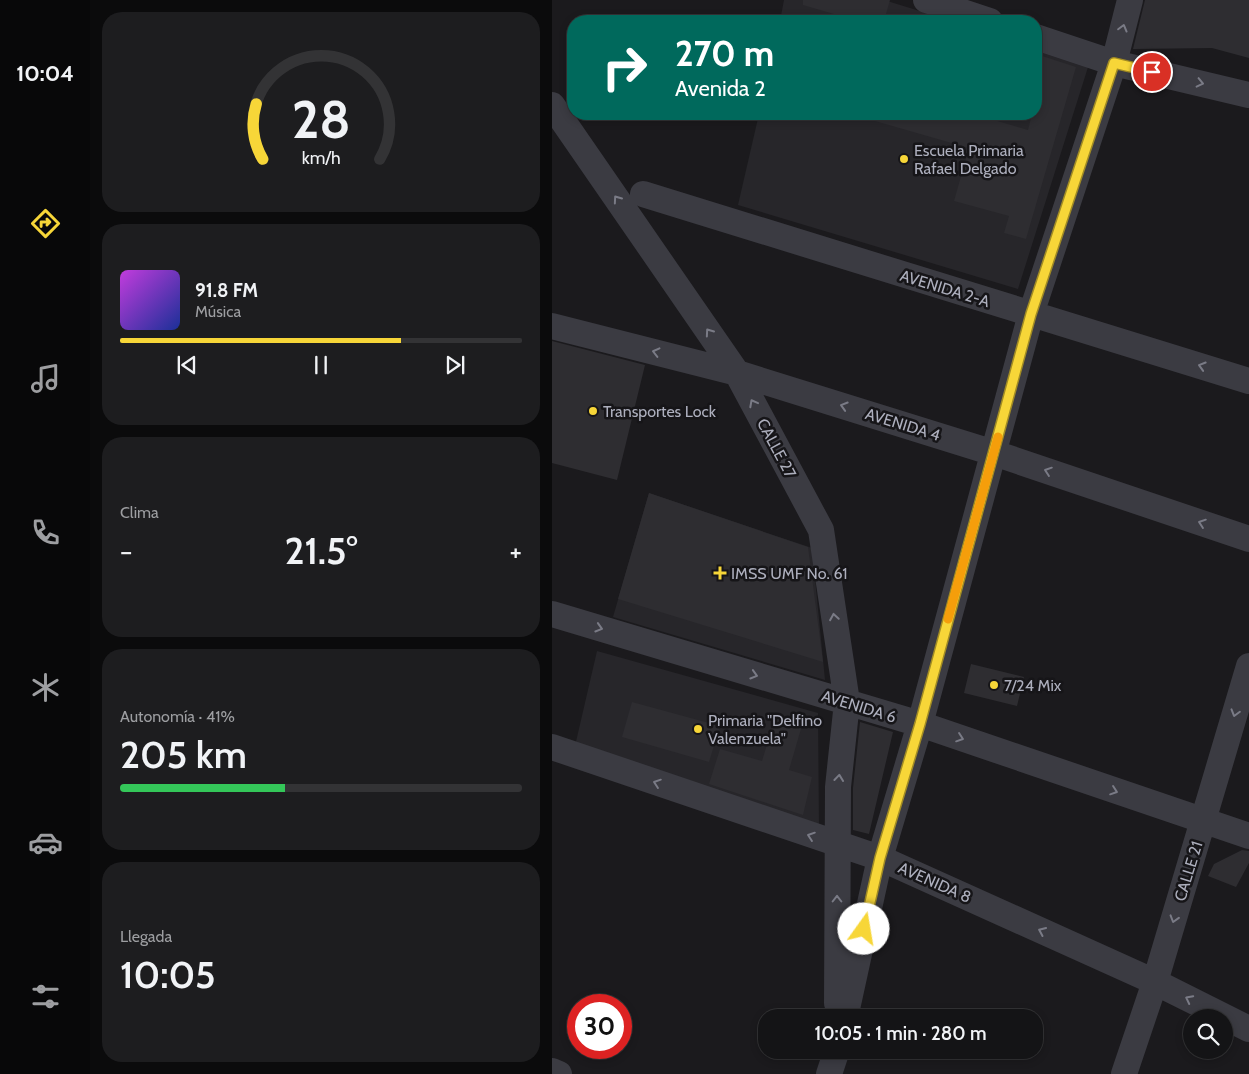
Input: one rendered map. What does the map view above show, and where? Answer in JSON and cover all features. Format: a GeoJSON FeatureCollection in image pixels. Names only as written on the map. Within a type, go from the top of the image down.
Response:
{"type":"FeatureCollection","features":[{"type":"Feature","properties":{"kind":"street"},"geometry":{"type":"LineString","coordinates":[[926,0],[972,15]]}},
{"type":"Feature","properties":{"kind":"street"},"geometry":{"type":"LineString","coordinates":[[847,1009],[880,858],[920,724],[1031,314],[1114,63],[1130,0]]}},
{"type":"Feature","properties":{"kind":"street"},"geometry":{"type":"LineString","coordinates":[[1042,39],[1114,63],[1248,95]]}},
{"type":"Feature","properties":{"kind":"street","name":"CALLE 27"},"geometry":{"type":"LineString","coordinates":[[552,104],[737,372],[821,530],[847,702],[838,787],[837,1009]]}},
{"type":"Feature","properties":{"kind":"street","name":"AVENIDA 2-A"},"geometry":{"type":"LineString","coordinates":[[643,194],[1248,381]]}},
{"type":"Feature","properties":{"kind":"street","name":"AVENIDA 4"},"geometry":{"type":"LineString","coordinates":[[552,326],[737,372],[994,452],[1248,539]]}},
{"type":"Feature","properties":{"kind":"street","name":"AVENIDA 6"},"geometry":{"type":"LineString","coordinates":[[552,614],[920,724],[1248,836]]}},
{"type":"Feature","properties":{"kind":"street","name":"CALLE 21"},"geometry":{"type":"LineString","coordinates":[[1124,1074],[1155,982],[1248,666]]}},
{"type":"Feature","properties":{"kind":"street","name":"AVENIDA 8"},"geometry":{"type":"LineString","coordinates":[[552,747],[880,858],[1155,982],[1248,1029]]}},
{"type":"Feature","properties":{"kind":"street"},"geometry":{"type":"LineString","coordinates":[[552,1071],[559,1074]]}},
{"type":"Feature","properties":{"kind":"shaded area"},"geometry":{"type":"Polygon","coordinates":[[[784,0],[884,0],[933,15],[781,15],[784,0]]]}},
{"type":"Feature","properties":{"kind":"shaded area","name":"Escuela Primaria Rafael Delgado"},"geometry":{"type":"Polygon","coordinates":[[[1042,50],[1089,64],[1018,289],[738,205],[758,120],[1042,120],[1042,50]]]}},
{"type":"Feature","properties":{"kind":"shaded area","name":"IMSS UMF No. 61"},"geometry":{"type":"Polygon","coordinates":[[[649,493],[812,548],[825,680],[613,617],[649,493]]]}},
{"type":"Feature","properties":{"kind":"shaded area","name":"Primaria \"Delfino Valenzuela\""},"geometry":{"type":"Polygon","coordinates":[[[597,651],[818,713],[819,828],[575,746],[597,651]]]}},
{"type":"Feature","properties":{"kind":"building"},"geometry":{"type":"Polygon","coordinates":[[[803,0],[890,0],[886,15],[837,15],[803,5],[803,0]]]}},
{"type":"Feature","properties":{"kind":"building"},"geometry":{"type":"Polygon","coordinates":[[[1145,0],[1249,0],[1249,58],[1212,48],[1133,49],[1145,0]]]}},
{"type":"Feature","properties":{"kind":"building"},"geometry":{"type":"Polygon","coordinates":[[[1042,56],[1076,67],[1026,239],[1004,233],[1009,216],[954,201],[969,148],[871,120],[994,120],[1028,130],[1030,120],[1042,120],[1042,56]]]}},
{"type":"Feature","properties":{"kind":"building","name":"Transportes Lock"},"geometry":{"type":"Polygon","coordinates":[[[552,341],[645,365],[617,480],[552,463],[552,341]]]}},
{"type":"Feature","properties":{"kind":"building","name":"IMSS UMF No. 61"},"geometry":{"type":"Polygon","coordinates":[[[649,493],[808,547],[823,662],[618,599],[649,493]]]}},
{"type":"Feature","properties":{"kind":"building","name":"7/24 Mix"},"geometry":{"type":"Polygon","coordinates":[[[971,664],[1024,677],[1017,706],[964,693],[971,664]]]}},
{"type":"Feature","properties":{"kind":"building"},"geometry":{"type":"Polygon","coordinates":[[[632,702],[720,726],[709,762],[622,737],[632,702]]]}},
{"type":"Feature","properties":{"kind":"building"},"geometry":{"type":"Polygon","coordinates":[[[776,715],[803,722],[789,770],[812,777],[803,815],[709,784],[720,749],[762,761],[776,715]]]}},
{"type":"Feature","properties":{"kind":"building"},"geometry":{"type":"Polygon","coordinates":[[[860,722],[893,732],[869,834],[853,830],[853,788],[860,722]]]}},
{"type":"Feature","properties":{"kind":"building"},"geometry":{"type":"Polygon","coordinates":[[[1242,850],[1249,851],[1249,863],[1236,887],[1208,876],[1214,864],[1242,850]]]}},
{"type":"Feature","properties":{"kind":"slow traffic"},"geometry":{"type":"LineString","coordinates":[[948,619],[998,437]]}},
{"type":"Feature","properties":{"kind":"place","name":"Escuela Primaria Rafael Delgado"},"geometry":{"type":"Point","coordinates":[904,159]}},
{"type":"Feature","properties":{"kind":"place","name":"Transportes Lock"},"geometry":{"type":"Point","coordinates":[593,411]}},
{"type":"Feature","properties":{"kind":"place","name":"IMSS UMF No. 61"},"geometry":{"type":"Point","coordinates":[720,573]}},
{"type":"Feature","properties":{"kind":"place","name":"7/24 Mix"},"geometry":{"type":"Point","coordinates":[994,685]}},
{"type":"Feature","properties":{"kind":"place","name":"Primaria \"Delfino Valenzuela\""},"geometry":{"type":"Point","coordinates":[698,729]}},
{"type":"Feature","properties":{"kind":"route"},"geometry":{"type":"LineString","coordinates":[[864,929],[880,858],[920,724],[1031,314],[1114,63],[1152,72]]}}]}
